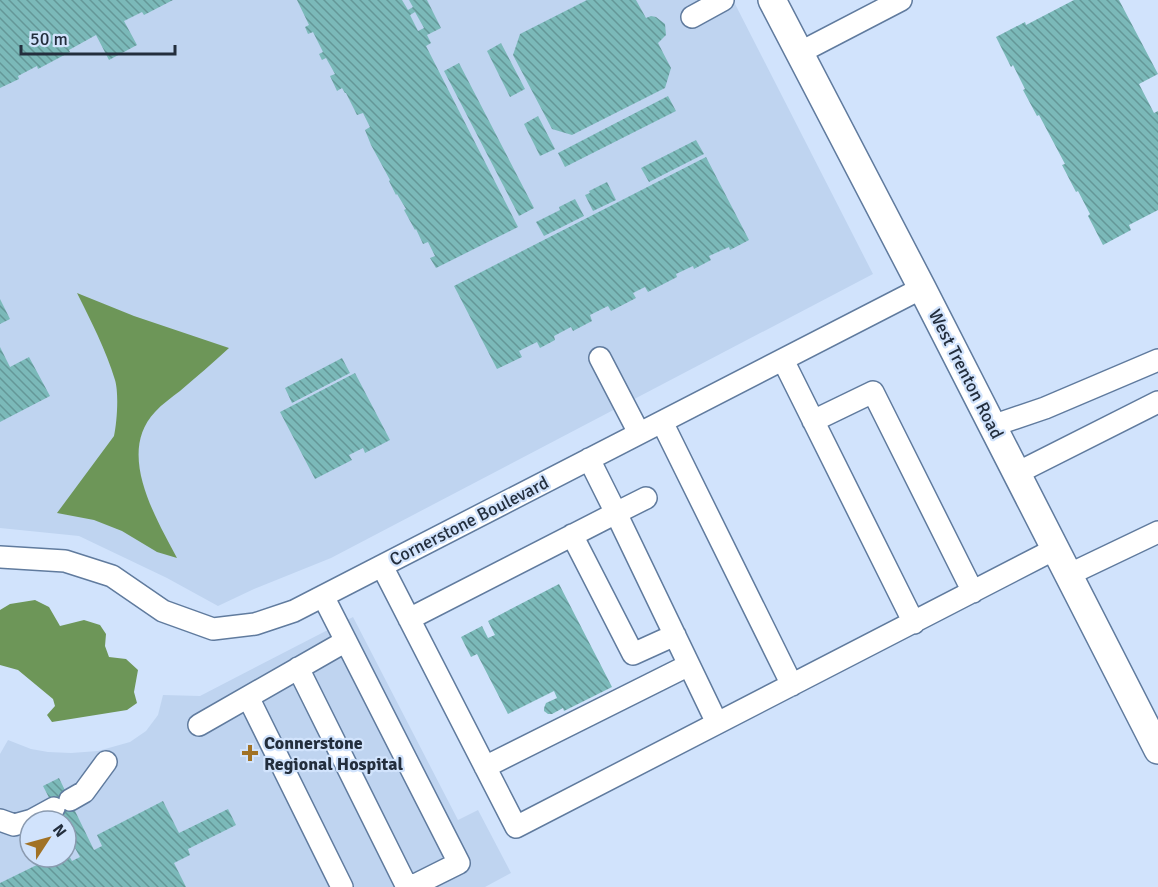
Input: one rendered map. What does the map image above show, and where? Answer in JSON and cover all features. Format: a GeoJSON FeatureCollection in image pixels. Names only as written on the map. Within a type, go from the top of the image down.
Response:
{"type":"FeatureCollection","features":[{"type":"Feature","properties":{"kind":"main road","name":"West Trenton Road"},"geometry":{"type":"LineString","coordinates":[[772,0],[1158,750]]}},
{"type":"Feature","properties":{"kind":"street"},"geometry":{"type":"LineString","coordinates":[[692,17],[723,0]]}},
{"type":"Feature","properties":{"kind":"street"},"geometry":{"type":"LineString","coordinates":[[799,53],[901,0]]}},
{"type":"Feature","properties":{"kind":"street","name":"Cornerstone Boulevard"},"geometry":{"type":"LineString","coordinates":[[0,556],[65,561],[112,576],[163,611],[213,629],[255,624],[294,611],[922,288]]}},
{"type":"Feature","properties":{"kind":"street"},"geometry":{"type":"LineString","coordinates":[[600,358],[639,433]]}},
{"type":"Feature","properties":{"kind":"street"},"geometry":{"type":"LineString","coordinates":[[783,360],[914,623]]}},
{"type":"Feature","properties":{"kind":"street"},"geometry":{"type":"LineString","coordinates":[[992,426],[1045,408],[1158,360]]}},
{"type":"Feature","properties":{"kind":"street"},"geometry":{"type":"LineString","coordinates":[[813,421],[873,392],[973,592]]}},
{"type":"Feature","properties":{"kind":"street"},"geometry":{"type":"LineString","coordinates":[[1017,473],[1158,402]]}},
{"type":"Feature","properties":{"kind":"street"},"geometry":{"type":"LineString","coordinates":[[662,422],[792,685]]}},
{"type":"Feature","properties":{"kind":"street"},"geometry":{"type":"LineString","coordinates":[[589,459],[717,723]]}},
{"type":"Feature","properties":{"kind":"street"},"geometry":{"type":"LineString","coordinates":[[409,619],[646,498]]}},
{"type":"Feature","properties":{"kind":"street"},"geometry":{"type":"LineString","coordinates":[[1068,574],[1158,532]]}},
{"type":"Feature","properties":{"kind":"street"},"geometry":{"type":"LineString","coordinates":[[572,535],[633,654],[675,635]]}},
{"type":"Feature","properties":{"kind":"street"},"geometry":{"type":"LineString","coordinates":[[382,566],[516,827],[1055,549]]}},
{"type":"Feature","properties":{"kind":"street"},"geometry":{"type":"LineString","coordinates":[[298,668],[409,887],[459,863],[323,596]]}},
{"type":"Feature","properties":{"kind":"street"},"geometry":{"type":"LineString","coordinates":[[199,725],[346,641]]}},
{"type":"Feature","properties":{"kind":"street"},"geometry":{"type":"LineString","coordinates":[[485,767],[689,664]]}},
{"type":"Feature","properties":{"kind":"street"},"geometry":{"type":"LineString","coordinates":[[248,697],[342,887]]}},
{"type":"Feature","properties":{"kind":"street"},"geometry":{"type":"LineString","coordinates":[[0,820],[14,825],[33,820],[84,792],[106,762]]}},
{"type":"Feature","properties":{"kind":"shaded area"},"geometry":{"type":"Polygon","coordinates":[[[0,0],[733,0],[873,274],[331,558],[218,606],[167,578],[79,536],[0,528],[0,0]]]}},
{"type":"Feature","properties":{"kind":"shaded area"},"geometry":{"type":"Polygon","coordinates":[[[77,293],[134,316],[229,348],[155,412],[144,428],[139,446],[139,466],[144,485],[159,524],[177,558],[157,552],[122,531],[94,520],[57,513],[114,436],[117,416],[115,380],[103,347],[77,293]]]}},
{"type":"Feature","properties":{"kind":"shaded area"},"geometry":{"type":"Polygon","coordinates":[[[35,600],[49,607],[60,626],[84,620],[100,625],[106,634],[105,646],[109,657],[126,659],[138,670],[134,692],[137,703],[127,710],[52,722],[47,715],[55,706],[53,699],[18,670],[0,665],[0,610],[10,604],[35,600]]]}},
{"type":"Feature","properties":{"kind":"shaded area","name":"Connerstone Regional Hospital"},"geometry":{"type":"Polygon","coordinates":[[[353,617],[458,820],[478,810],[511,873],[485,887],[0,887],[0,754],[8,740],[31,749],[71,753],[98,751],[130,742],[146,731],[158,715],[163,695],[200,696],[353,617]]]}},
{"type":"Feature","properties":{"kind":"building"},"geometry":{"type":"Polygon","coordinates":[[[0,0],[173,0],[144,15],[142,12],[124,21],[137,45],[109,60],[96,35],[69,50],[70,52],[38,69],[37,66],[18,76],[19,79],[0,88],[0,0]]]}},
{"type":"Feature","properties":{"kind":"building"},"geometry":{"type":"Polygon","coordinates":[[[297,0],[402,0],[408,10],[413,7],[409,0],[427,0],[441,28],[427,35],[431,43],[426,46],[518,227],[436,268],[430,258],[435,256],[428,242],[423,244],[371,145],[365,130],[370,127],[363,113],[357,115],[342,88],[337,91],[330,76],[335,74],[326,58],[322,60],[319,54],[323,52],[313,32],[308,34],[305,27],[309,25],[297,0]],[[415,12],[410,15],[418,31],[424,28],[415,12]]]}},
{"type":"Feature","properties":{"kind":"building"},"geometry":{"type":"Polygon","coordinates":[[[587,0],[636,0],[646,18],[656,17],[665,24],[666,35],[658,43],[671,68],[665,88],[572,135],[552,129],[513,55],[520,34],[587,0]]]}},
{"type":"Feature","properties":{"kind":"building"},"geometry":{"type":"Polygon","coordinates":[[[1074,0],[1119,0],[1158,74],[1139,84],[1154,113],[1158,111],[1158,210],[1129,225],[1131,230],[1103,245],[1088,216],[1090,214],[1062,165],[1065,164],[996,37],[1025,22],[1026,25],[1074,0]]]}},
{"type":"Feature","properties":{"kind":"building"},"geometry":{"type":"Polygon","coordinates":[[[501,43],[525,89],[510,97],[487,51],[501,43]]]}},
{"type":"Feature","properties":{"kind":"building"},"geometry":{"type":"Polygon","coordinates":[[[459,63],[534,208],[519,216],[444,71],[459,63]]]}},
{"type":"Feature","properties":{"kind":"building"},"geometry":{"type":"Polygon","coordinates":[[[668,96],[676,111],[565,167],[558,153],[668,96]]]}},
{"type":"Feature","properties":{"kind":"building"},"geometry":{"type":"Polygon","coordinates":[[[538,116],[555,149],[540,156],[524,124],[538,116]]]}},
{"type":"Feature","properties":{"kind":"building"},"geometry":{"type":"Polygon","coordinates":[[[696,140],[704,154],[649,182],[641,168],[696,140]]]}},
{"type":"Feature","properties":{"kind":"building"},"geometry":{"type":"Polygon","coordinates":[[[706,157],[749,240],[730,250],[729,247],[709,256],[711,260],[694,269],[693,266],[676,274],[677,277],[648,292],[645,287],[633,293],[636,298],[611,311],[608,306],[590,315],[592,321],[573,331],[571,327],[554,336],[555,340],[540,348],[537,342],[519,351],[522,357],[497,369],[454,286],[706,157]]]}},
{"type":"Feature","properties":{"kind":"building"},"geometry":{"type":"Polygon","coordinates":[[[607,182],[616,200],[593,211],[585,195],[607,182]]]}},
{"type":"Feature","properties":{"kind":"building"},"geometry":{"type":"Polygon","coordinates":[[[575,199],[584,216],[544,236],[536,222],[560,210],[559,207],[575,199]]]}},
{"type":"Feature","properties":{"kind":"building"},"geometry":{"type":"Polygon","coordinates":[[[0,299],[10,319],[0,324],[0,299]]]}},
{"type":"Feature","properties":{"kind":"building"},"geometry":{"type":"Polygon","coordinates":[[[0,347],[10,367],[29,357],[50,396],[0,422],[0,347]]]}},
{"type":"Feature","properties":{"kind":"building"},"geometry":{"type":"Polygon","coordinates":[[[342,358],[350,373],[292,403],[285,388],[342,358]]]}},
{"type":"Feature","properties":{"kind":"building"},"geometry":{"type":"Polygon","coordinates":[[[355,373],[390,440],[365,453],[363,448],[349,455],[352,460],[315,479],[280,412],[355,373]]]}},
{"type":"Feature","properties":{"kind":"building"},"geometry":{"type":"Polygon","coordinates":[[[559,584],[612,687],[564,711],[563,708],[548,714],[544,711],[546,703],[557,698],[554,691],[508,714],[477,654],[471,657],[461,637],[482,626],[488,638],[495,635],[488,621],[559,584]]]}},
{"type":"Feature","properties":{"kind":"building"},"geometry":{"type":"Polygon","coordinates":[[[59,778],[74,809],[55,809],[43,786],[59,778]]]}},
{"type":"Feature","properties":{"kind":"building"},"geometry":{"type":"Polygon","coordinates":[[[163,801],[179,833],[228,809],[236,825],[188,849],[190,855],[174,863],[186,887],[0,887],[0,883],[29,869],[78,869],[78,858],[80,857],[78,853],[78,817],[94,850],[102,846],[97,835],[163,801]]]}},
{"type":"Feature","properties":{"kind":"place","name":"Connerstone Regional Hospital"},"geometry":{"type":"Point","coordinates":[250,753]}}]}
